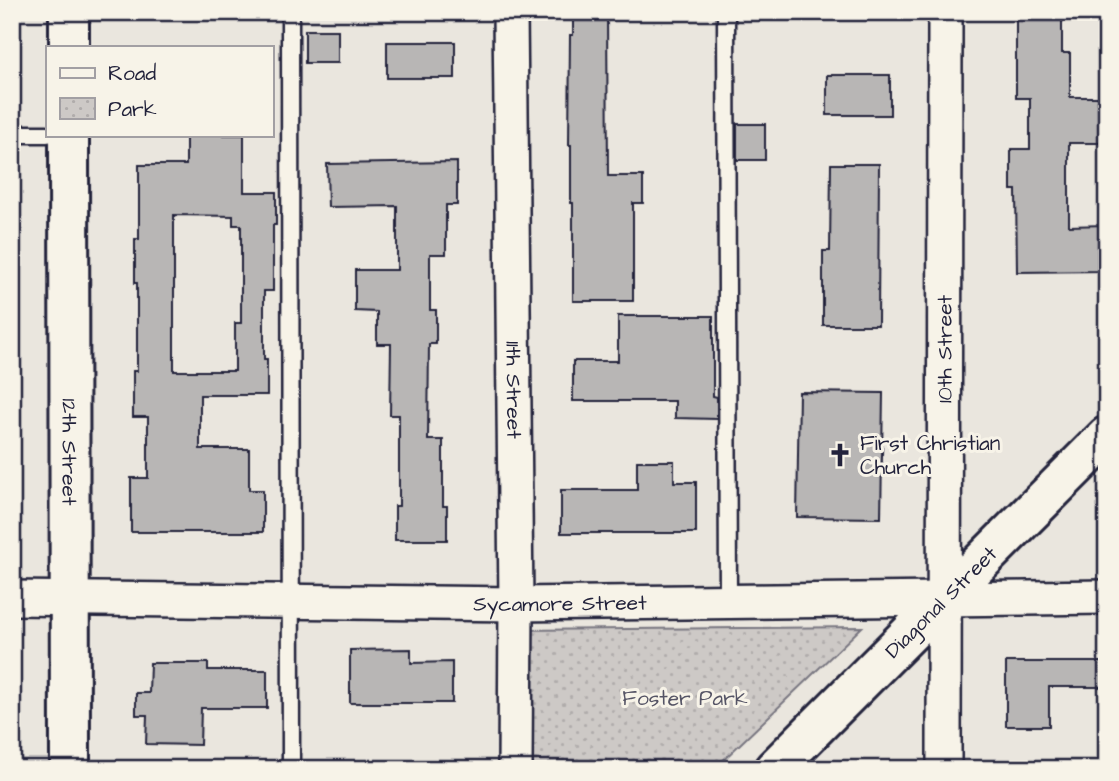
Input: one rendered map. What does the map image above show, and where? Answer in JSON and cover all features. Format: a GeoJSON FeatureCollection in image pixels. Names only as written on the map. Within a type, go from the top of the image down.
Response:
{"type":"FeatureCollection","features":[{"type":"Feature","properties":{"kind":"street"},"geometry":{"type":"LineString","coordinates":[[69,12],[69,46]]}},
{"type":"Feature","properties":{"kind":"street","name":"11th Street"},"geometry":{"type":"LineString","coordinates":[[510,12],[515,769]]}},
{"type":"Feature","properties":{"kind":"street","name":"10th Street"},"geometry":{"type":"LineString","coordinates":[[944,769],[945,12]]}},
{"type":"Feature","properties":{"kind":"street","name":"12th Street"},"geometry":{"type":"LineString","coordinates":[[69,136],[70,769]]}},
{"type":"Feature","properties":{"kind":"street","name":"Diagonal Street"},"geometry":{"type":"LineString","coordinates":[[774,769],[1107,436]]}},
{"type":"Feature","properties":{"kind":"street","name":"Sycamore Street"},"geometry":{"type":"LineString","coordinates":[[12,598],[516,604],[1107,597]]}},
{"type":"Feature","properties":{"kind":"lane"},"geometry":{"type":"LineString","coordinates":[[290,12],[291,769]]}},
{"type":"Feature","properties":{"kind":"lane"},"geometry":{"type":"LineString","coordinates":[[726,12],[728,602]]}},
{"type":"Feature","properties":{"kind":"lane"},"geometry":{"type":"LineString","coordinates":[[12,134],[46,134]]}},
{"type":"Feature","properties":{"kind":"green space","name":"Foster Park"},"geometry":{"type":"Polygon","coordinates":[[[862,627],[714,769],[515,769],[516,630],[862,627]]]}},
{"type":"Feature","properties":{"kind":"building"},"geometry":{"type":"Polygon","coordinates":[[[573,12],[607,12],[608,176],[643,176],[643,203],[633,203],[633,301],[573,301],[573,203],[569,145],[570,35],[573,35],[573,12]]]}},
{"type":"Feature","properties":{"kind":"building"},"geometry":{"type":"Polygon","coordinates":[[[1016,12],[1062,12],[1062,53],[1070,53],[1070,97],[1107,97],[1107,143],[1069,143],[1069,226],[1105,225],[1105,271],[1017,272],[1016,190],[1011,190],[1011,149],[1030,149],[1030,98],[1016,98],[1016,12]]]}},
{"type":"Feature","properties":{"kind":"building"},"geometry":{"type":"Polygon","coordinates":[[[305,30],[338,30],[338,63],[305,63],[305,30]]]}},
{"type":"Feature","properties":{"kind":"building"},"geometry":{"type":"Polygon","coordinates":[[[387,42],[455,42],[455,78],[387,78],[387,42]]]}},
{"type":"Feature","properties":{"kind":"building"},"geometry":{"type":"Polygon","coordinates":[[[827,75],[890,75],[890,115],[827,115],[827,75]]]}},
{"type":"Feature","properties":{"kind":"building"},"geometry":{"type":"Polygon","coordinates":[[[737,124],[765,124],[765,160],[737,160],[737,124]]]}},
{"type":"Feature","properties":{"kind":"building"},"geometry":{"type":"Polygon","coordinates":[[[186,136],[244,136],[244,192],[276,192],[273,291],[264,291],[267,395],[200,395],[200,449],[249,449],[249,490],[263,490],[263,532],[131,532],[131,478],[148,478],[148,417],[133,417],[133,371],[137,371],[135,239],[139,239],[139,165],[186,165],[186,136]],[[174,215],[174,371],[235,371],[235,323],[241,323],[241,225],[233,225],[233,216],[174,215]]]}},
{"type":"Feature","properties":{"kind":"building"},"geometry":{"type":"Polygon","coordinates":[[[457,162],[457,205],[446,205],[446,254],[430,254],[430,310],[436,310],[436,344],[429,344],[428,440],[443,440],[443,506],[447,506],[447,540],[395,540],[395,506],[399,506],[399,415],[390,415],[391,344],[377,344],[377,312],[355,311],[355,270],[397,270],[397,206],[328,207],[327,164],[457,162]]]}},
{"type":"Feature","properties":{"kind":"building"},"geometry":{"type":"Polygon","coordinates":[[[831,164],[879,164],[878,325],[823,325],[823,251],[830,251],[831,164]]]}},
{"type":"Feature","properties":{"kind":"building"},"geometry":{"type":"Polygon","coordinates":[[[618,316],[713,316],[713,396],[717,397],[717,419],[675,418],[675,401],[573,401],[573,361],[618,361],[618,316]]]}},
{"type":"Feature","properties":{"kind":"building","name":"First Christian Church"},"geometry":{"type":"Polygon","coordinates":[[[799,392],[883,393],[881,518],[797,517],[799,392]]]}},
{"type":"Feature","properties":{"kind":"building"},"geometry":{"type":"Polygon","coordinates":[[[637,461],[674,461],[674,482],[696,482],[696,533],[561,533],[561,490],[637,490],[637,461]]]}},
{"type":"Feature","properties":{"kind":"building"},"geometry":{"type":"Polygon","coordinates":[[[411,649],[411,663],[452,662],[452,703],[350,703],[350,650],[411,649]]]}},
{"type":"Feature","properties":{"kind":"building"},"geometry":{"type":"Polygon","coordinates":[[[1006,662],[1107,662],[1107,687],[1049,687],[1049,726],[1006,726],[1006,662]]]}},
{"type":"Feature","properties":{"kind":"building"},"geometry":{"type":"Polygon","coordinates":[[[150,663],[208,663],[208,670],[267,670],[267,708],[201,708],[200,745],[146,744],[147,715],[136,715],[136,693],[149,693],[150,663]]]}},
{"type":"Feature","properties":{"kind":"place","name":"First Christian Church"},"geometry":{"type":"Point","coordinates":[840,455]}}]}
